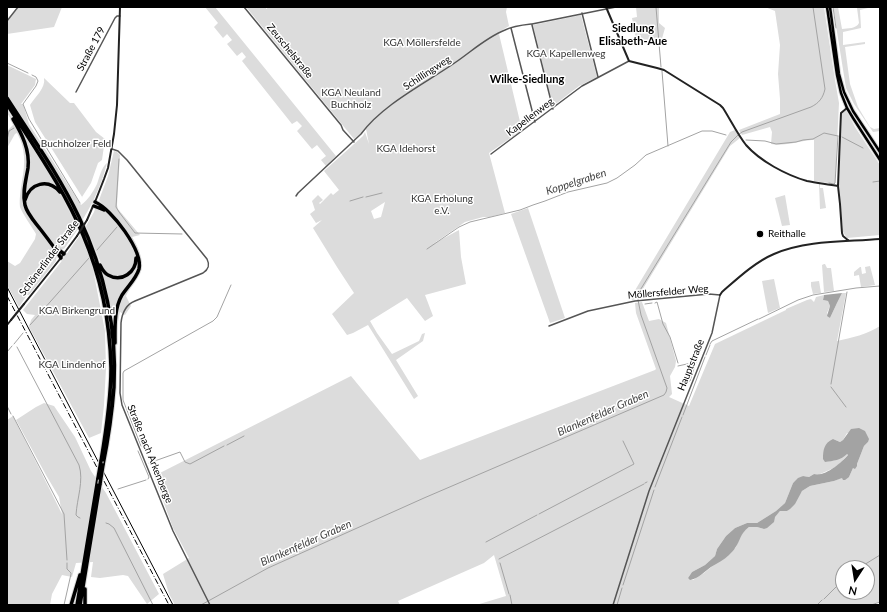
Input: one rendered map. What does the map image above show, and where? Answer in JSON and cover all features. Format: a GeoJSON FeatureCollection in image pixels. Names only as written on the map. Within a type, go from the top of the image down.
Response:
{"type":"FeatureCollection","features":[{"type":"Feature","properties":{"kind":"highway"},"geometry":{"type":"LineString","coordinates":[[7,98],[46,159],[71,202],[85,230],[97,261],[111,320],[114,366]]}},
{"type":"Feature","properties":{"kind":"highway"},"geometry":{"type":"LineString","coordinates":[[7,106],[43,160],[66,199],[83,235],[93,261],[106,313],[111,368],[108,409],[101,461],[77,605]]}},
{"type":"Feature","properties":{"kind":"highway"},"geometry":{"type":"LineString","coordinates":[[7,106],[23,136],[28,153],[24,194],[25,206],[31,217],[61,258]]}},
{"type":"Feature","properties":{"kind":"highway"},"geometry":{"type":"LineString","coordinates":[[25,206],[26,197],[29,191],[40,184],[54,186],[66,199]]}},
{"type":"Feature","properties":{"kind":"highway"},"geometry":{"type":"LineString","coordinates":[[80,605],[112,410],[117,309],[120,298],[134,279],[139,267],[138,255],[123,228],[100,204],[94,204]]}},
{"type":"Feature","properties":{"kind":"highway"},"geometry":{"type":"LineString","coordinates":[[53,246],[64,254]]}},
{"type":"Feature","properties":{"kind":"highway"},"geometry":{"type":"LineString","coordinates":[[97,261],[103,270],[108,274],[115,277],[123,277],[129,274],[135,267],[135,249]]}},
{"type":"Feature","properties":{"kind":"highway"},"geometry":{"type":"LineString","coordinates":[[71,605],[84,563]]}},
{"type":"Feature","properties":{"kind":"highway"},"geometry":{"type":"LineString","coordinates":[[85,576],[85,605]]}},
{"type":"Feature","properties":{"kind":"main road"},"geometry":{"type":"LineString","coordinates":[[828,7],[837,75],[841,93],[855,123],[880,160]]}},
{"type":"Feature","properties":{"kind":"main road"},"geometry":{"type":"LineString","coordinates":[[828,7],[839,74],[844,92],[853,111],[880,152]]}},
{"type":"Feature","properties":{"kind":"street"},"geometry":{"type":"LineString","coordinates":[[7,22],[18,7]]}},
{"type":"Feature","properties":{"kind":"street","name":"Schönerlinder Straße"},"geometry":{"type":"LineString","coordinates":[[7,325],[77,236],[87,220],[104,179],[112,149],[116,121],[120,7]]}},
{"type":"Feature","properties":{"kind":"street","name":"Zeuschelstraße"},"geometry":{"type":"LineString","coordinates":[[244,7],[354,142]]}},
{"type":"Feature","properties":{"kind":"street","name":"Schillingweg"},"geometry":{"type":"LineString","coordinates":[[296,196],[354,142],[368,125],[388,108],[414,89],[458,61],[493,35],[511,28],[616,7]]}},
{"type":"Feature","properties":{"kind":"street"},"geometry":{"type":"LineString","coordinates":[[606,8],[630,61],[664,70],[720,105],[746,145],[764,161],[798,178],[838,186]]}},
{"type":"Feature","properties":{"kind":"street"},"geometry":{"type":"LineString","coordinates":[[582,13],[598,77]]}},
{"type":"Feature","properties":{"kind":"street","name":"Straße 179"},"geometry":{"type":"LineString","coordinates":[[76,92],[115,18],[120,16]]}},
{"type":"Feature","properties":{"kind":"street"},"geometry":{"type":"LineString","coordinates":[[532,24],[553,109]]}},
{"type":"Feature","properties":{"kind":"street"},"geometry":{"type":"LineString","coordinates":[[511,28],[535,122]]}},
{"type":"Feature","properties":{"kind":"street","name":"Kapellenweg"},"geometry":{"type":"LineString","coordinates":[[492,154],[582,86],[630,61]]}},
{"type":"Feature","properties":{"kind":"street"},"geometry":{"type":"LineString","coordinates":[[847,108],[841,113],[838,186],[843,236],[848,241]]}},
{"type":"Feature","properties":{"kind":"street","name":"Straße nach Arkenberge"},"geometry":{"type":"LineString","coordinates":[[112,149],[118,151],[127,160],[209,262],[208,268],[203,273],[130,303],[126,308],[122,316],[121,323],[120,393],[122,405],[173,531],[210,605]]}},
{"type":"Feature","properties":{"kind":"street"},"geometry":{"type":"LineString","coordinates":[[840,241],[843,236]]}},
{"type":"Feature","properties":{"kind":"street"},"geometry":{"type":"LineString","coordinates":[[720,295],[746,272],[774,254],[794,248],[840,241],[880,239]]}},
{"type":"Feature","properties":{"kind":"street","name":"Möllersfelder Weg"},"geometry":{"type":"LineString","coordinates":[[549,326],[588,311],[640,300],[709,294],[720,295]]}},
{"type":"Feature","properties":{"kind":"street","name":"Hauptstraße"},"geometry":{"type":"LineString","coordinates":[[613,605],[649,492],[712,333],[720,295]]}},
{"type":"Feature","properties":{"kind":"green space"},"geometry":{"type":"Polygon","coordinates":[[[19,7],[62,7],[54,27],[7,34],[7,22],[19,7]]]}},
{"type":"Feature","properties":{"kind":"green space"},"geometry":{"type":"Polygon","coordinates":[[[205,7],[215,7],[336,156],[326,166],[321,160],[326,156],[317,145],[312,149],[297,131],[302,126],[297,121],[292,124],[242,61],[246,57],[242,52],[237,56],[227,44],[232,40],[227,34],[223,38],[214,27],[218,23],[205,7]]]}},
{"type":"Feature","properties":{"kind":"green space"},"geometry":{"type":"Polygon","coordinates":[[[246,7],[266,7],[266,9],[269,7],[507,7],[506,12],[509,26],[494,35],[499,34],[522,130],[489,153],[505,213],[465,222],[433,244],[459,230],[461,257],[466,284],[425,295],[433,316],[425,321],[407,298],[370,321],[392,354],[419,341],[422,334],[425,333],[423,341],[396,360],[418,396],[414,399],[368,325],[347,335],[332,314],[354,293],[313,228],[322,220],[316,223],[310,214],[315,210],[312,201],[318,195],[323,200],[319,203],[320,204],[331,193],[333,195],[339,190],[324,171],[363,136],[365,132],[369,144],[366,129],[354,139],[246,7]],[[385,202],[371,211],[374,219],[381,217],[385,202]]]}},
{"type":"Feature","properties":{"kind":"green space"},"geometry":{"type":"Polygon","coordinates":[[[636,7],[659,7],[659,23],[665,28],[661,42],[637,45],[632,18],[637,17],[636,7]]]}},
{"type":"Feature","properties":{"kind":"green space"},"geometry":{"type":"Polygon","coordinates":[[[765,7],[824,7],[839,103],[835,184],[814,181],[814,140],[775,145],[771,144],[772,132],[770,127],[742,135],[739,130],[780,114],[778,74],[780,45],[775,11],[765,7]]]}},
{"type":"Feature","properties":{"kind":"green space"},"geometry":{"type":"Polygon","coordinates":[[[828,7],[829,7],[838,74],[828,7]]]}},
{"type":"Feature","properties":{"kind":"green space"},"geometry":{"type":"Polygon","coordinates":[[[833,7],[838,7],[842,29],[852,28],[858,25],[857,8],[872,7],[860,10],[861,28],[843,32],[843,45],[865,42],[865,44],[845,47],[850,84],[858,107],[870,127],[874,129],[880,128],[880,131],[873,132],[854,104],[846,88],[833,7]]]}},
{"type":"Feature","properties":{"kind":"green space","name":"KGA Kapellenweg"},"geometry":{"type":"Polygon","coordinates":[[[581,15],[597,77],[579,86],[553,106],[533,25],[581,15]]]}},
{"type":"Feature","properties":{"kind":"green space"},"geometry":{"type":"Polygon","coordinates":[[[7,65],[36,79],[35,85],[21,104],[23,104],[29,124],[81,205],[92,193],[102,170],[107,163],[97,192],[83,219],[57,174],[7,95],[7,65]]]}},
{"type":"Feature","properties":{"kind":"green space"},"geometry":{"type":"Polygon","coordinates":[[[838,74],[844,95],[852,112],[880,154],[880,158],[848,107],[842,94],[838,74]]]}},
{"type":"Feature","properties":{"kind":"green space","name":"Buchholzer Feld"},"geometry":{"type":"Polygon","coordinates":[[[44,78],[70,103],[74,103],[96,132],[105,139],[102,160],[98,163],[91,183],[82,197],[35,122],[30,105],[42,89],[44,78]]]}},
{"type":"Feature","properties":{"kind":"green space"},"geometry":{"type":"Polygon","coordinates":[[[7,109],[21,136],[26,150],[27,165],[23,197],[24,208],[57,254],[56,261],[29,295],[27,295],[19,307],[7,285],[7,261],[15,266],[20,263],[35,239],[36,234],[20,207],[24,163],[23,151],[17,133],[7,148],[7,132],[14,124],[7,113],[7,109]]]}},
{"type":"Feature","properties":{"kind":"green space"},"geometry":{"type":"Polygon","coordinates":[[[846,110],[855,127],[880,165],[880,235],[847,238],[843,232],[839,185],[842,113],[846,110]]]}},
{"type":"Feature","properties":{"kind":"green space"},"geometry":{"type":"Polygon","coordinates":[[[20,127],[59,189],[52,184],[40,182],[29,189],[26,189],[31,157],[20,127]]]}},
{"type":"Feature","properties":{"kind":"green space"},"geometry":{"type":"Polygon","coordinates":[[[735,130],[740,138],[730,146],[641,292],[641,298],[632,300],[631,297],[730,132],[735,130]]]}},
{"type":"Feature","properties":{"kind":"green space"},"geometry":{"type":"Polygon","coordinates":[[[114,151],[120,155],[118,209],[140,235],[132,237],[137,245],[141,259],[138,277],[126,296],[131,306],[125,315],[120,312],[117,336],[113,336],[107,293],[101,268],[102,266],[86,226],[95,209],[97,208],[104,210],[105,207],[99,200],[108,176],[114,151]]]}},
{"type":"Feature","properties":{"kind":"green space"},"geometry":{"type":"Polygon","coordinates":[[[819,184],[820,188],[823,188],[826,208],[820,209],[819,184]]]}},
{"type":"Feature","properties":{"kind":"green space"},"geometry":{"type":"Polygon","coordinates":[[[39,185],[51,187],[61,195],[78,229],[64,249],[59,249],[54,244],[29,212],[27,203],[28,196],[32,190],[39,185]]]}},
{"type":"Feature","properties":{"kind":"green space"},"geometry":{"type":"Polygon","coordinates":[[[785,195],[790,225],[782,226],[775,198],[785,195]]]}},
{"type":"Feature","properties":{"kind":"green space"},"geometry":{"type":"Polygon","coordinates":[[[528,208],[565,318],[550,323],[511,214],[528,208]]]}},
{"type":"Feature","properties":{"kind":"green space"},"geometry":{"type":"Polygon","coordinates":[[[80,235],[91,259],[105,331],[106,368],[101,433],[89,438],[29,327],[31,320],[35,315],[27,314],[23,310],[61,262],[80,235]]]}},
{"type":"Feature","properties":{"kind":"green space"},"geometry":{"type":"Polygon","coordinates":[[[824,264],[827,268],[831,268],[834,291],[824,292],[822,265],[824,264]]]}},
{"type":"Feature","properties":{"kind":"green space"},"geometry":{"type":"Polygon","coordinates":[[[870,266],[875,285],[861,287],[859,275],[854,276],[854,272],[861,267],[862,274],[866,273],[865,267],[870,266]]]}},
{"type":"Feature","properties":{"kind":"green space"},"geometry":{"type":"Polygon","coordinates":[[[774,279],[780,308],[768,313],[762,281],[774,279]]]}},
{"type":"Feature","properties":{"kind":"green space"},"geometry":{"type":"Polygon","coordinates":[[[819,281],[821,293],[813,294],[811,282],[819,281]]]}},
{"type":"Feature","properties":{"kind":"green space"},"geometry":{"type":"Polygon","coordinates":[[[842,293],[846,293],[837,341],[854,337],[880,326],[880,602],[869,605],[476,605],[506,596],[494,555],[484,563],[398,601],[400,605],[175,605],[169,594],[163,574],[189,558],[173,528],[154,476],[351,376],[420,460],[655,370],[656,369],[636,313],[635,303],[642,302],[649,321],[659,319],[666,323],[676,361],[675,367],[670,376],[672,394],[669,397],[689,406],[715,344],[786,309],[811,299],[814,302],[816,297],[824,295],[823,300],[828,301],[830,306],[827,313],[830,318],[842,293]],[[847,433],[840,442],[833,439],[848,455],[836,467],[818,475],[814,474],[809,477],[803,476],[793,483],[785,503],[776,511],[757,523],[747,523],[735,528],[726,536],[717,549],[715,556],[705,565],[692,572],[688,578],[693,580],[704,573],[736,547],[740,537],[749,527],[764,529],[780,511],[787,511],[802,491],[810,486],[849,477],[853,468],[857,464],[864,446],[868,442],[847,433]]]}},
{"type":"Feature","properties":{"kind":"green space"},"geometry":{"type":"Polygon","coordinates":[[[44,403],[54,406],[75,437],[91,471],[106,493],[159,594],[147,604],[128,576],[123,575],[100,578],[91,577],[93,562],[76,563],[72,577],[62,575],[52,594],[50,605],[7,605],[7,420],[13,416],[62,514],[59,497],[16,420],[44,403]]]}},
{"type":"Feature","properties":{"kind":"shaded area"},"geometry":{"type":"Polygon","coordinates":[[[842,293],[830,318],[827,316],[830,306],[828,301],[823,300],[824,295],[842,293]]]}},
{"type":"Feature","properties":{"kind":"shaded area"},"geometry":{"type":"Polygon","coordinates":[[[859,428],[865,431],[869,439],[864,446],[857,466],[855,469],[853,468],[849,477],[845,480],[842,478],[810,486],[802,491],[795,504],[787,511],[780,511],[775,517],[774,522],[767,528],[749,527],[742,535],[734,550],[727,557],[696,578],[690,580],[688,578],[692,572],[705,565],[715,556],[717,549],[726,536],[735,528],[747,523],[757,523],[776,511],[785,503],[793,483],[798,478],[823,473],[832,469],[841,462],[848,455],[847,454],[840,459],[825,462],[823,456],[826,445],[833,439],[840,442],[851,429],[859,428]]]}},
{"type":"Feature","properties":{"kind":"waterway"},"geometry":{"type":"LineString","coordinates":[[656,7],[661,67]]}},
{"type":"Feature","properties":{"kind":"waterway","name":"Blankenfelder Graben"},"geometry":{"type":"LineString","coordinates":[[201,605],[268,568],[424,498],[664,395],[667,388],[641,315],[638,300],[639,292],[731,142],[742,132],[811,107],[822,98],[825,89],[813,7]]}},
{"type":"Feature","properties":{"kind":"waterway"},"geometry":{"type":"LineString","coordinates":[[833,7],[836,28]]}},
{"type":"Feature","properties":{"kind":"waterway"},"geometry":{"type":"LineString","coordinates":[[7,63],[28,73]]}},
{"type":"Feature","properties":{"kind":"waterway"},"geometry":{"type":"LineString","coordinates":[[662,71],[668,146]]}},
{"type":"Feature","properties":{"kind":"waterway"},"geometry":{"type":"LineString","coordinates":[[32,75],[36,77],[38,81],[23,104],[29,119],[80,203]]}},
{"type":"Feature","properties":{"kind":"waterway"},"geometry":{"type":"LineString","coordinates":[[7,140],[9,131],[14,128]]}},
{"type":"Feature","properties":{"kind":"waterway","name":"Koppelgraben"},"geometry":{"type":"LineString","coordinates":[[427,249],[459,227],[470,222],[520,210],[568,192],[607,183],[617,178],[646,155],[702,131],[712,131],[726,135]]}},
{"type":"Feature","properties":{"kind":"waterway"},"geometry":{"type":"LineString","coordinates":[[746,140],[765,141],[776,144],[813,139],[824,133],[838,136]]}},
{"type":"Feature","properties":{"kind":"waterway"},"geometry":{"type":"LineString","coordinates":[[829,183],[835,183],[838,136]]}},
{"type":"Feature","properties":{"kind":"waterway"},"geometry":{"type":"LineString","coordinates":[[842,137],[863,148]]}},
{"type":"Feature","properties":{"kind":"waterway"},"geometry":{"type":"LineString","coordinates":[[119,159],[116,207],[135,233],[182,234]]}},
{"type":"Feature","properties":{"kind":"waterway"},"geometry":{"type":"LineString","coordinates":[[873,182],[880,181]]}},
{"type":"Feature","properties":{"kind":"waterway"},"geometry":{"type":"LineString","coordinates":[[366,197],[382,193]]}},
{"type":"Feature","properties":{"kind":"waterway"},"geometry":{"type":"LineString","coordinates":[[350,201],[363,197]]}},
{"type":"Feature","properties":{"kind":"waterway"},"geometry":{"type":"LineString","coordinates":[[97,250],[117,227]]}},
{"type":"Feature","properties":{"kind":"waterway"},"geometry":{"type":"LineString","coordinates":[[43,310],[89,258]]}},
{"type":"Feature","properties":{"kind":"waterway"},"geometry":{"type":"LineString","coordinates":[[141,446],[123,400],[124,371],[213,321],[217,317],[231,285]]}},
{"type":"Feature","properties":{"kind":"waterway"},"geometry":{"type":"LineString","coordinates":[[759,319],[798,300],[813,295],[856,288],[880,286]]}},
{"type":"Feature","properties":{"kind":"waterway"},"geometry":{"type":"LineString","coordinates":[[831,384],[847,292]]}},
{"type":"Feature","properties":{"kind":"waterway"},"geometry":{"type":"LineString","coordinates":[[655,303],[657,302],[663,324],[670,337],[678,363]]}},
{"type":"Feature","properties":{"kind":"waterway"},"geometry":{"type":"LineString","coordinates":[[645,304],[652,303]]}},
{"type":"Feature","properties":{"kind":"waterway"},"geometry":{"type":"LineString","coordinates":[[30,325],[41,313]]}},
{"type":"Feature","properties":{"kind":"waterway"},"geometry":{"type":"LineString","coordinates":[[710,344],[712,341],[758,319]]}},
{"type":"Feature","properties":{"kind":"waterway"},"geometry":{"type":"LineString","coordinates":[[14,344],[23,333]]}},
{"type":"Feature","properties":{"kind":"waterway"},"geometry":{"type":"LineString","coordinates":[[706,355],[710,345]]}},
{"type":"Feature","properties":{"kind":"waterway"},"geometry":{"type":"LineString","coordinates":[[7,352],[12,346]]}},
{"type":"Feature","properties":{"kind":"waterway"},"geometry":{"type":"LineString","coordinates":[[17,347],[79,465],[81,483],[76,515],[80,518]]}},
{"type":"Feature","properties":{"kind":"waterway"},"geometry":{"type":"LineString","coordinates":[[683,415],[705,357]]}},
{"type":"Feature","properties":{"kind":"waterway"},"geometry":{"type":"LineString","coordinates":[[678,366],[696,362],[690,381],[682,384]]}},
{"type":"Feature","properties":{"kind":"waterway"},"geometry":{"type":"LineString","coordinates":[[831,387],[846,407]]}},
{"type":"Feature","properties":{"kind":"waterway"},"geometry":{"type":"LineString","coordinates":[[7,406],[11,414]]}},
{"type":"Feature","properties":{"kind":"waterway"},"geometry":{"type":"LineString","coordinates":[[13,416],[64,514],[67,560]]}},
{"type":"Feature","properties":{"kind":"waterway"},"geometry":{"type":"LineString","coordinates":[[655,487],[682,417]]}},
{"type":"Feature","properties":{"kind":"waterway"},"geometry":{"type":"LineString","coordinates":[[227,445],[244,436]]}},
{"type":"Feature","properties":{"kind":"waterway"},"geometry":{"type":"LineString","coordinates":[[539,514],[634,464],[623,441]]}},
{"type":"Feature","properties":{"kind":"waterway"},"geometry":{"type":"LineString","coordinates":[[149,463],[180,452],[185,462],[190,464],[224,446]]}},
{"type":"Feature","properties":{"kind":"waterway"},"geometry":{"type":"LineString","coordinates":[[138,451],[149,477],[148,479]]}},
{"type":"Feature","properties":{"kind":"waterway"},"geometry":{"type":"LineString","coordinates":[[118,489],[146,480]]}},
{"type":"Feature","properties":{"kind":"waterway"},"geometry":{"type":"LineString","coordinates":[[499,559],[644,484]]}},
{"type":"Feature","properties":{"kind":"waterway"},"geometry":{"type":"LineString","coordinates":[[623,585],[654,490]]}},
{"type":"Feature","properties":{"kind":"waterway"},"geometry":{"type":"LineString","coordinates":[[486,542],[537,515]]}},
{"type":"Feature","properties":{"kind":"waterway"},"geometry":{"type":"LineString","coordinates":[[106,523],[114,528],[153,605]]}},
{"type":"Feature","properties":{"kind":"waterway"},"geometry":{"type":"LineString","coordinates":[[872,560],[880,555]]}},
{"type":"Feature","properties":{"kind":"waterway"},"geometry":{"type":"LineString","coordinates":[[64,605],[71,574],[67,569],[67,563]]}},
{"type":"Feature","properties":{"kind":"waterway"},"geometry":{"type":"LineString","coordinates":[[500,563],[509,594]]}},
{"type":"Feature","properties":{"kind":"waterway"},"geometry":{"type":"LineString","coordinates":[[617,605],[622,588]]}},
{"type":"Feature","properties":{"kind":"waterway"},"geometry":{"type":"LineString","coordinates":[[824,599],[835,588]]}},
{"type":"Feature","properties":{"kind":"waterway"},"geometry":{"type":"LineString","coordinates":[[510,595],[512,605]]}},
{"type":"Feature","properties":{"kind":"waterway"},"geometry":{"type":"LineString","coordinates":[[817,605],[822,600]]}},
{"type":"Feature","properties":{"kind":"waterway"},"geometry":{"type":"LineString","coordinates":[[871,605],[880,602]]}},
{"type":"Feature","properties":{"kind":"tram line"},"geometry":{"type":"LineString","coordinates":[[7,287],[173,605]]}},
{"type":"Feature","properties":{"kind":"railway"},"geometry":{"type":"LineString","coordinates":[[7,296],[169,605]]}},
{"type":"Feature","properties":{"kind":"place","name":"Reithalle"},"geometry":{"type":"Point","coordinates":[760,234]}},
{"type":"Feature","properties":{"kind":"district","name":"Siedlung Elisabeth-Aue"},"geometry":{"type":"Point","coordinates":[633,34]}},
{"type":"Feature","properties":{"kind":"district","name":"Wilke-Siedlung"},"geometry":{"type":"Point","coordinates":[527,79]}},
{"type":"Feature","properties":{"kind":"park label","name":"KGA Möllersfelde"},"geometry":{"type":"Point","coordinates":[422,43]}},
{"type":"Feature","properties":{"kind":"park label","name":"KGA Neuland Buchholz"},"geometry":{"type":"Point","coordinates":[351,98]}},
{"type":"Feature","properties":{"kind":"park label","name":"KGA Idehorst"},"geometry":{"type":"Point","coordinates":[406,149]}},
{"type":"Feature","properties":{"kind":"park label","name":"KGA Erholung e.V."},"geometry":{"type":"Point","coordinates":[442,204]}},
{"type":"Feature","properties":{"kind":"park label","name":"KGA Birkengrund"},"geometry":{"type":"Point","coordinates":[77,311]}},
{"type":"Feature","properties":{"kind":"park label","name":"KGA Lindenhof"},"geometry":{"type":"Point","coordinates":[72,365]}}]}
